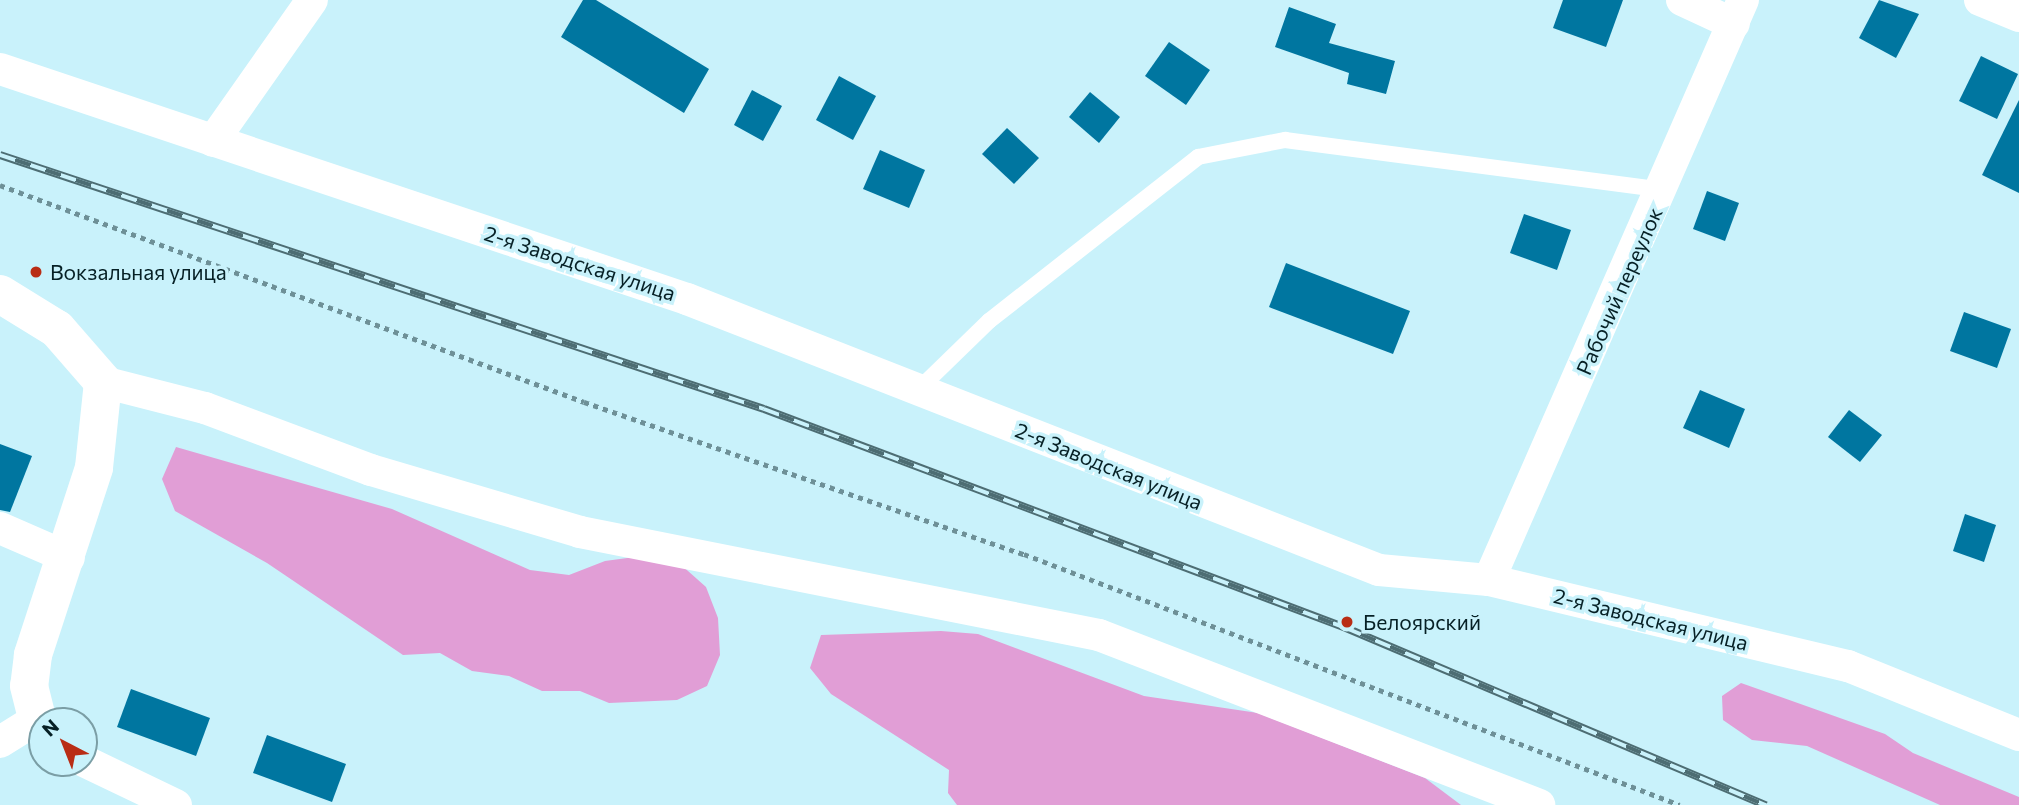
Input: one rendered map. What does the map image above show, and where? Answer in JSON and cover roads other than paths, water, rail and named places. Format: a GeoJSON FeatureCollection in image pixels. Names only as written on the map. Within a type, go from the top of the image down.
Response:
{"type":"FeatureCollection","features":[{"type":"Feature","properties":{"kind":"street"},"geometry":{"type":"LineString","coordinates":[[213,141],[312,0]]}},
{"type":"Feature","properties":{"kind":"street"},"geometry":{"type":"LineString","coordinates":[[1682,0],[1739,12]]}},
{"type":"Feature","properties":{"kind":"street"},"geometry":{"type":"LineString","coordinates":[[1980,0],[2019,16]]}},
{"type":"Feature","properties":{"kind":"street","name":"Рабочий переулок"},"geometry":{"type":"LineString","coordinates":[[1489,580],[1664,190],[1739,12]]}},
{"type":"Feature","properties":{"kind":"street","name":"2-я Заводская улица"},"geometry":{"type":"LineString","coordinates":[[0,69],[688,299],[1379,570],[1489,580],[1848,666],[2019,735]]}},
{"type":"Feature","properties":{"kind":"street"},"geometry":{"type":"LineString","coordinates":[[0,294],[57,329],[103,382],[205,408],[372,470],[580,532],[1099,635],[1539,805]]}},
{"type":"Feature","properties":{"kind":"street"},"geometry":{"type":"LineString","coordinates":[[35,707],[29,686],[33,655],[68,558],[94,468],[103,382]]}},
{"type":"Feature","properties":{"kind":"street"},"geometry":{"type":"LineString","coordinates":[[0,528],[68,558]]}},
{"type":"Feature","properties":{"kind":"street"},"geometry":{"type":"LineString","coordinates":[[0,742],[28,727]]}},
{"type":"Feature","properties":{"kind":"street"},"geometry":{"type":"LineString","coordinates":[[98,768],[176,805]]}},
{"type":"Feature","properties":{"kind":"lane"},"geometry":{"type":"LineString","coordinates":[[919,389],[989,321],[1198,157],[1285,140],[1664,190]]}},
{"type":"Feature","properties":{"kind":"railway"},"geometry":{"type":"LineString","coordinates":[[0,155],[764,409],[1346,628],[1766,805]]}},
{"type":"Feature","properties":{"kind":"place","name":"Вокзальная улица"},"geometry":{"type":"Point","coordinates":[36,272]}},
{"type":"Feature","properties":{"kind":"place","name":"Белоярский"},"geometry":{"type":"Point","coordinates":[1347,622]}}]}
